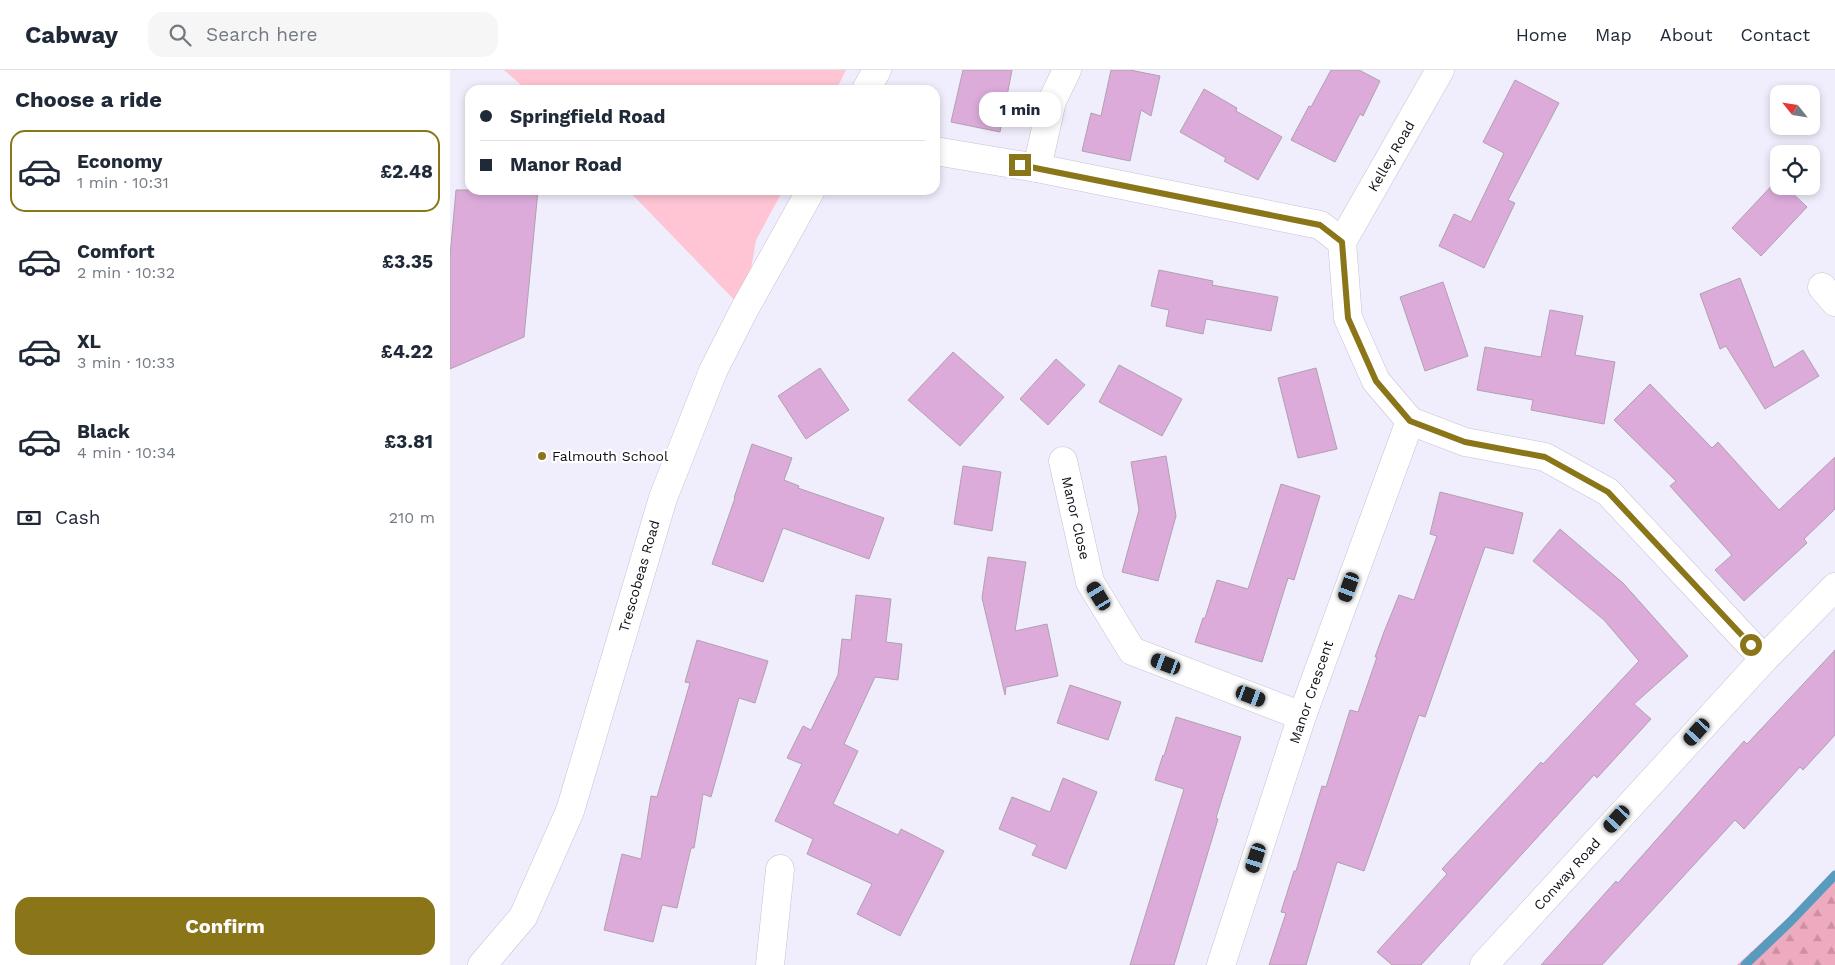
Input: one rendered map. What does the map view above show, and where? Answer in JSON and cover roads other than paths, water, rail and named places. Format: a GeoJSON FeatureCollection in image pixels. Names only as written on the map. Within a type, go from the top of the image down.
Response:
{"type":"FeatureCollection","features":[{"type":"Feature","properties":{"kind":"street"},"geometry":{"type":"LineString","coordinates":[[869,85],[877,70]]}},
{"type":"Feature","properties":{"kind":"street"},"geometry":{"type":"LineString","coordinates":[[1037,168],[1052,101],[1067,70]]}},
{"type":"Feature","properties":{"kind":"street","name":"Kelley Road"},"geometry":{"type":"LineString","coordinates":[[1342,242],[1440,70]]}},
{"type":"Feature","properties":{"kind":"street"},"geometry":{"type":"LineString","coordinates":[[940,152],[1037,168],[1320,225],[1342,242],[1348,318],[1376,381],[1410,421],[1465,442],[1545,457],[1608,492],[1764,659]]}},
{"type":"Feature","properties":{"kind":"street","name":"Trescobeas Road"},"geometry":{"type":"LineString","coordinates":[[482,965],[523,917],[570,811],[662,498],[713,371],[744,310],[808,195]]}},
{"type":"Feature","properties":{"kind":"street","name":"Manor Crescent"},"geometry":{"type":"LineString","coordinates":[[1221,965],[1302,716],[1410,421]]}},
{"type":"Feature","properties":{"kind":"street","name":"Manor Close"},"geometry":{"type":"LineString","coordinates":[[1063,461],[1090,582],[1132,652],[1302,716]]}},
{"type":"Feature","properties":{"kind":"street","name":"Conway Road"},"geometry":{"type":"LineString","coordinates":[[1484,965],[1764,659],[1835,587]]}},
{"type":"Feature","properties":{"kind":"street"},"geometry":{"type":"LineString","coordinates":[[770,965],[780,869]]}},
{"type":"Feature","properties":{"kind":"waterway"},"geometry":{"type":"LineString","coordinates":[[1745,965],[1835,875]]}},
{"type":"Feature","properties":{"kind":"place","name":"Falmouth School"},"geometry":{"type":"Point","coordinates":[542,456]}}]}
